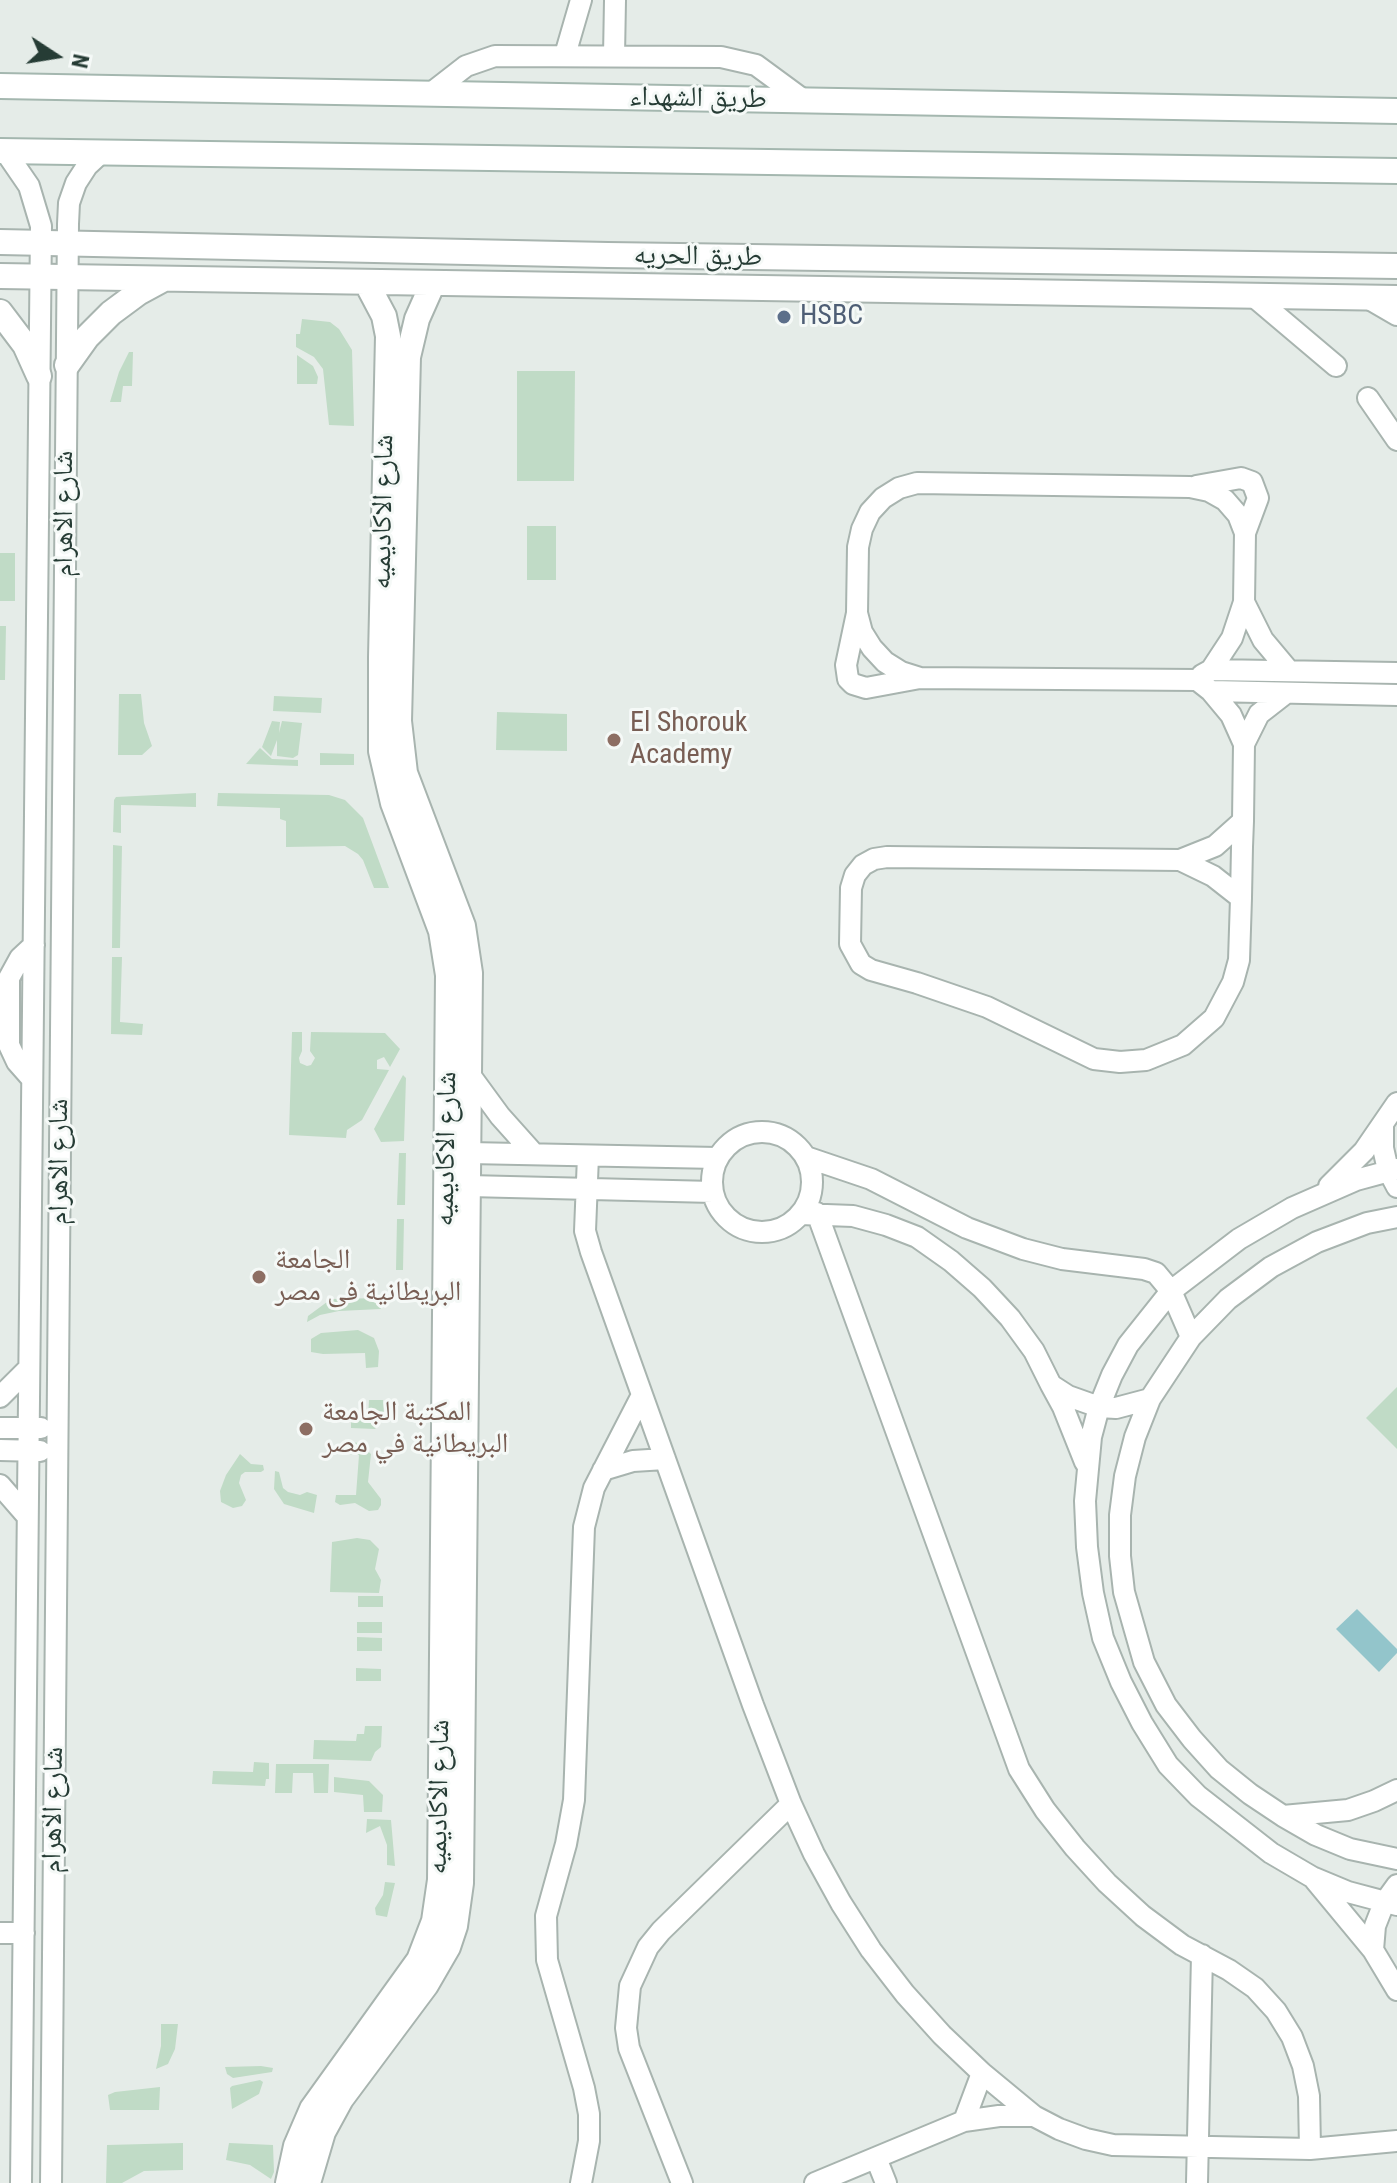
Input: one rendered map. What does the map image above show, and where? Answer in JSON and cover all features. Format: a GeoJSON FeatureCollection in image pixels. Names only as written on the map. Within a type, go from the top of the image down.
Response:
{"type":"FeatureCollection","features":[{"type":"Feature","properties":{"kind":"street"},"geometry":{"type":"LineString","coordinates":[[565,55],[581,0]]}},
{"type":"Feature","properties":{"kind":"street"},"geometry":{"type":"LineString","coordinates":[[614,56],[615,0]]}},
{"type":"Feature","properties":{"kind":"street"},"geometry":{"type":"LineString","coordinates":[[430,94],[466,66],[485,58],[565,55],[721,57],[746,61],[766,70],[805,101]]}},
{"type":"Feature","properties":{"kind":"street","name":"طريق الشهداء"},"geometry":{"type":"LineString","coordinates":[[0,86],[1397,111]]}},
{"type":"Feature","properties":{"kind":"street"},"geometry":{"type":"LineString","coordinates":[[3,151],[1397,171]]}},
{"type":"Feature","properties":{"kind":"street","name":"شارع الاهرام"},"geometry":{"type":"LineString","coordinates":[[3,151],[29,186],[41,226],[21,2183]]}},
{"type":"Feature","properties":{"kind":"street","name":"شارع الاهرام"},"geometry":{"type":"LineString","coordinates":[[51,2183],[67,276],[69,203],[76,183],[87,166],[101,153]]}},
{"type":"Feature","properties":{"kind":"street","name":"طريق الحريه"},"geometry":{"type":"LineString","coordinates":[[0,242],[626,256],[1397,266]]}},
{"type":"Feature","properties":{"kind":"street"},"geometry":{"type":"LineString","coordinates":[[213,247],[214,279]]}},
{"type":"Feature","properties":{"kind":"street"},"geometry":{"type":"LineString","coordinates":[[625,286],[626,256]]}},
{"type":"Feature","properties":{"kind":"street"},"geometry":{"type":"LineString","coordinates":[[1319,265],[1319,296]]}},
{"type":"Feature","properties":{"kind":"street","name":"طريق الحريه"},"geometry":{"type":"LineString","coordinates":[[0,276],[1397,298]]}},
{"type":"Feature","properties":{"kind":"street"},"geometry":{"type":"LineString","coordinates":[[67,365],[87,337],[111,313],[138,293],[167,278]]}},
{"type":"Feature","properties":{"kind":"street","name":"شارع الاكاديميه"},"geometry":{"type":"LineString","coordinates":[[366,282],[380,307],[388,336],[391,655]]}},
{"type":"Feature","properties":{"kind":"street","name":"شارع الاكاديميه"},"geometry":{"type":"LineString","coordinates":[[433,283],[417,319],[408,357],[391,655],[380,724],[386,778],[470,973],[469,1186],[456,1314]]}},
{"type":"Feature","properties":{"kind":"street"},"geometry":{"type":"LineString","coordinates":[[1252,295],[1336,366]]}},
{"type":"Feature","properties":{"kind":"street"},"geometry":{"type":"LineString","coordinates":[[1366,297],[1397,315]]}},
{"type":"Feature","properties":{"kind":"street"},"geometry":{"type":"LineString","coordinates":[[0,312],[25,345],[39,376]]}},
{"type":"Feature","properties":{"kind":"street"},"geometry":{"type":"LineString","coordinates":[[1368,398],[1397,440]]}},
{"type":"Feature","properties":{"kind":"street"},"geometry":{"type":"LineString","coordinates":[[39,412],[66,411]]}},
{"type":"Feature","properties":{"kind":"street"},"geometry":{"type":"LineString","coordinates":[[39,438],[66,438]]}},
{"type":"Feature","properties":{"kind":"street"},"geometry":{"type":"LineString","coordinates":[[1206,680],[1232,638],[1244,602],[1245,533],[1258,498],[1252,482],[1241,478],[1190,487],[917,483],[899,488],[883,498],[870,512],[862,529],[858,547],[857,613],[846,665],[848,679],[866,688],[920,678],[1206,680],[1289,671],[1393,669]]}},
{"type":"Feature","properties":{"kind":"street"},"geometry":{"type":"LineString","coordinates":[[1190,487],[1209,491],[1225,500],[1238,515],[1245,533]]}},
{"type":"Feature","properties":{"kind":"street"},"geometry":{"type":"LineString","coordinates":[[1244,602],[1263,640],[1289,671]]}},
{"type":"Feature","properties":{"kind":"street"},"geometry":{"type":"LineString","coordinates":[[857,613],[862,632],[885,662],[901,672],[920,678]]}},
{"type":"Feature","properties":{"kind":"street"},"geometry":{"type":"LineString","coordinates":[[1206,680],[1286,693],[1393,698]]}},
{"type":"Feature","properties":{"kind":"street"},"geometry":{"type":"LineString","coordinates":[[1206,680],[1231,715],[1244,744],[1243,821],[1239,960],[1225,1000],[1214,1018],[1183,1045],[1146,1060],[1120,1062],[1094,1059],[987,1007],[871,970],[861,964],[850,944],[851,888],[855,875],[863,865],[874,859],[1180,860],[1215,846],[1243,821]]}},
{"type":"Feature","properties":{"kind":"street"},"geometry":{"type":"LineString","coordinates":[[1244,744],[1259,714],[1286,693]]}},
{"type":"Feature","properties":{"kind":"street"},"geometry":{"type":"LineString","coordinates":[[1180,860],[1213,876],[1241,898]]}},
{"type":"Feature","properties":{"kind":"street","name":"شارع الاكاديميه"},"geometry":{"type":"LineString","coordinates":[[288,2183],[296,2146],[312,2109],[419,1960],[431,1931],[438,1901],[452,1705],[456,1314],[447,964],[452,929]]}},
{"type":"Feature","properties":{"kind":"street"},"geometry":{"type":"LineString","coordinates":[[32,1079],[12,1052],[4,1031],[9,978],[20,958],[34,945]]}},
{"type":"Feature","properties":{"kind":"street"},"geometry":{"type":"LineString","coordinates":[[470,1075],[500,1116],[534,1154]]}},
{"type":"Feature","properties":{"kind":"street"},"geometry":{"type":"LineString","coordinates":[[1390,1904],[1312,1877],[1271,1853],[1198,1796],[1168,1765],[1121,1682],[1103,1638],[1087,1547],[1087,1467],[1099,1407],[1128,1345],[1171,1291],[1239,1239],[1319,1195],[1343,1174],[1397,1103]]}},
{"type":"Feature","properties":{"kind":"street"},"geometry":{"type":"LineString","coordinates":[[1319,1195],[1394,1175],[1383,1148],[1383,1125]]}},
{"type":"Feature","properties":{"kind":"street"},"geometry":{"type":"LineString","coordinates":[[1087,1467],[1076,1437],[1034,1351],[1010,1318],[982,1288],[917,1237],[886,1225],[853,1216],[809,1213],[764,1232],[750,1231],[725,1217],[717,1205],[712,1175],[717,1158],[728,1144],[743,1134],[761,1131],[779,1134],[794,1143],[806,1157],[811,1171],[809,1213],[1019,1769],[1060,1829],[1107,1883],[1143,1916],[1182,1945],[1255,1988],[1276,2011],[1292,2037],[1303,2066],[1309,2096],[1310,2149]]}},
{"type":"Feature","properties":{"kind":"street"},"geometry":{"type":"LineString","coordinates":[[469,1153],[717,1158]]}},
{"type":"Feature","properties":{"kind":"street"},"geometry":{"type":"LineString","coordinates":[[588,1156],[585,1231],[591,1252],[791,1804],[814,1854],[871,1950],[924,2014],[982,2073],[1034,2116],[1059,2129],[1113,2145],[1310,2149],[1397,2141]]}},
{"type":"Feature","properties":{"kind":"street"},"geometry":{"type":"LineString","coordinates":[[806,1157],[871,1179],[984,1235],[1062,1259],[1156,1273],[1171,1291],[1191,1337]]}},
{"type":"Feature","properties":{"kind":"street"},"geometry":{"type":"LineString","coordinates":[[469,1186],[713,1192]]}},
{"type":"Feature","properties":{"kind":"street"},"geometry":{"type":"LineString","coordinates":[[1397,1217],[1367,1223],[1317,1242],[1271,1267],[1228,1299],[1191,1337],[1150,1399],[1129,1463],[1120,1515],[1124,1592],[1135,1634],[1144,1662],[1166,1705],[1192,1739],[1229,1777],[1283,1816],[1316,1835],[1350,1849],[1397,1859]]}},
{"type":"Feature","properties":{"kind":"street"},"geometry":{"type":"LineString","coordinates":[[0,1397],[29,1368]]}},
{"type":"Feature","properties":{"kind":"street"},"geometry":{"type":"LineString","coordinates":[[1051,1385],[1083,1403],[1099,1407],[1133,1405],[1150,1399]]}},
{"type":"Feature","properties":{"kind":"street"},"geometry":{"type":"LineString","coordinates":[[581,2183],[589,2141],[589,2114],[549,1971],[545,1927],[574,1800],[582,1542],[588,1507],[603,1470],[642,1395]]}},
{"type":"Feature","properties":{"kind":"street"},"geometry":{"type":"LineString","coordinates":[[0,1428],[57,1428]]}},
{"type":"Feature","properties":{"kind":"street"},"geometry":{"type":"LineString","coordinates":[[0,1450],[57,1451]]}},
{"type":"Feature","properties":{"kind":"street"},"geometry":{"type":"LineString","coordinates":[[603,1470],[633,1461],[665,1459]]}},
{"type":"Feature","properties":{"kind":"street"},"geometry":{"type":"LineString","coordinates":[[0,1485],[27,1516]]}},
{"type":"Feature","properties":{"kind":"street","name":"شارع الاكاديميه"},"geometry":{"type":"LineString","coordinates":[[308,2183],[317,2150],[336,2107],[426,1985],[448,1947],[455,1926],[461,1883],[452,1705]]}},
{"type":"Feature","properties":{"kind":"street"},"geometry":{"type":"LineString","coordinates":[[1283,1816],[1348,1810],[1397,1790]]}},
{"type":"Feature","properties":{"kind":"street"},"geometry":{"type":"LineString","coordinates":[[682,2183],[629,2048],[626,2017],[630,1986],[642,1957],[661,1931],[791,1804]]}},
{"type":"Feature","properties":{"kind":"street"},"geometry":{"type":"LineString","coordinates":[[1312,1877],[1373,1950],[1397,1990]]}},
{"type":"Feature","properties":{"kind":"street"},"geometry":{"type":"LineString","coordinates":[[1373,1950],[1375,1926],[1390,1904],[1397,1885]]}},
{"type":"Feature","properties":{"kind":"street"},"geometry":{"type":"LineString","coordinates":[[0,1933],[24,1933]]}},
{"type":"Feature","properties":{"kind":"street"},"geometry":{"type":"LineString","coordinates":[[1197,2183],[1202,1955]]}},
{"type":"Feature","properties":{"kind":"street"},"geometry":{"type":"LineString","coordinates":[[964,2121],[982,2073]]}},
{"type":"Feature","properties":{"kind":"street"},"geometry":{"type":"LineString","coordinates":[[815,2183],[964,2121],[999,2116],[1034,2116]]}},
{"type":"Feature","properties":{"kind":"street"},"geometry":{"type":"LineString","coordinates":[[7,2183],[22,2155]]}},
{"type":"Feature","properties":{"kind":"street"},"geometry":{"type":"LineString","coordinates":[[876,2158],[886,2183]]}},
{"type":"Feature","properties":{"kind":"green space"},"geometry":{"type":"Polygon","coordinates":[[[302,319],[330,322],[339,329],[352,350],[354,426],[329,425],[323,369],[314,357],[296,347],[296,334],[300,334],[302,319]]]}},
{"type":"Feature","properties":{"kind":"green space"},"geometry":{"type":"Polygon","coordinates":[[[129,352],[133,352],[132,386],[123,386],[121,402],[110,402],[119,372],[129,352]]]}},
{"type":"Feature","properties":{"kind":"green space"},"geometry":{"type":"Polygon","coordinates":[[[297,355],[313,366],[318,377],[317,384],[297,384],[297,355]]]}},
{"type":"Feature","properties":{"kind":"green space"},"geometry":{"type":"Polygon","coordinates":[[[517,371],[575,371],[574,481],[517,481],[517,371]]]}},
{"type":"Feature","properties":{"kind":"green space"},"geometry":{"type":"Polygon","coordinates":[[[527,526],[556,526],[556,580],[527,580],[527,526]]]}},
{"type":"Feature","properties":{"kind":"green space"},"geometry":{"type":"Polygon","coordinates":[[[0,553],[15,553],[15,601],[0,601],[0,553]]]}},
{"type":"Feature","properties":{"kind":"green space"},"geometry":{"type":"Polygon","coordinates":[[[0,626],[6,626],[5,680],[0,680],[0,626]]]}},
{"type":"Feature","properties":{"kind":"green space"},"geometry":{"type":"Polygon","coordinates":[[[119,694],[141,694],[144,723],[152,746],[142,755],[118,755],[119,694]]]}},
{"type":"Feature","properties":{"kind":"green space"},"geometry":{"type":"Polygon","coordinates":[[[274,696],[322,698],[321,713],[273,711],[274,696]]]}},
{"type":"Feature","properties":{"kind":"green space"},"geometry":{"type":"Polygon","coordinates":[[[497,712],[567,714],[567,751],[496,750],[497,712]]]}},
{"type":"Feature","properties":{"kind":"green space"},"geometry":{"type":"Polygon","coordinates":[[[272,721],[280,722],[279,733],[282,721],[302,723],[298,755],[293,758],[277,756],[277,740],[271,756],[262,747],[272,721]]]}},
{"type":"Feature","properties":{"kind":"green space"},"geometry":{"type":"Polygon","coordinates":[[[260,748],[272,759],[298,760],[298,766],[246,764],[260,748]]]}},
{"type":"Feature","properties":{"kind":"green space"},"geometry":{"type":"Polygon","coordinates":[[[320,753],[354,754],[354,765],[320,765],[320,753]]]}},
{"type":"Feature","properties":{"kind":"green space"},"geometry":{"type":"Polygon","coordinates":[[[196,793],[196,807],[121,805],[121,833],[113,832],[116,797],[196,793]]]}},
{"type":"Feature","properties":{"kind":"green space"},"geometry":{"type":"Polygon","coordinates":[[[218,793],[329,795],[345,800],[363,818],[389,888],[374,888],[363,860],[345,846],[286,847],[286,821],[280,819],[280,808],[217,806],[218,793]]]}},
{"type":"Feature","properties":{"kind":"green space"},"geometry":{"type":"Polygon","coordinates":[[[113,845],[122,846],[120,948],[112,948],[113,845]]]}},
{"type":"Feature","properties":{"kind":"green space"},"geometry":{"type":"Polygon","coordinates":[[[112,957],[122,957],[120,1022],[143,1024],[142,1035],[111,1034],[112,957]]]}},
{"type":"Feature","properties":{"kind":"green space"},"geometry":{"type":"Polygon","coordinates":[[[292,1032],[302,1032],[299,1058],[300,1063],[307,1066],[315,1058],[310,1051],[311,1032],[385,1033],[400,1049],[390,1067],[384,1057],[377,1060],[377,1069],[389,1070],[362,1120],[347,1130],[346,1138],[289,1135],[292,1032]]]}},
{"type":"Feature","properties":{"kind":"green space"},"geometry":{"type":"Polygon","coordinates":[[[403,1075],[406,1078],[404,1141],[381,1142],[374,1129],[403,1075]]]}},
{"type":"Feature","properties":{"kind":"green space"},"geometry":{"type":"Polygon","coordinates":[[[399,1153],[406,1153],[405,1205],[397,1205],[399,1153]]]}},
{"type":"Feature","properties":{"kind":"green space"},"geometry":{"type":"Polygon","coordinates":[[[397,1219],[404,1219],[403,1270],[396,1270],[397,1219]]]}},
{"type":"Feature","properties":{"kind":"green space"},"geometry":{"type":"Polygon","coordinates":[[[382,1298],[381,1309],[339,1311],[307,1322],[308,1316],[331,1299],[382,1298]]]}},
{"type":"Feature","properties":{"kind":"green space"},"geometry":{"type":"Polygon","coordinates":[[[358,1330],[374,1338],[379,1351],[378,1367],[366,1368],[365,1353],[311,1352],[311,1339],[321,1333],[358,1330]]]}},
{"type":"Feature","properties":{"kind":"green space"},"geometry":{"type":"Polygon","coordinates":[[[1397,1387],[1397,1449],[1366,1418],[1397,1387]]]}},
{"type":"Feature","properties":{"kind":"green space"},"geometry":{"type":"Polygon","coordinates":[[[369,1400],[383,1400],[384,1415],[380,1423],[375,1429],[351,1428],[351,1420],[368,1420],[369,1400]]]}},
{"type":"Feature","properties":{"kind":"green space"},"geometry":{"type":"Polygon","coordinates":[[[349,1442],[359,1443],[371,1454],[368,1482],[381,1499],[378,1510],[369,1511],[355,1503],[340,1505],[335,1502],[336,1495],[356,1495],[359,1455],[349,1454],[349,1442]]]}},
{"type":"Feature","properties":{"kind":"green space"},"geometry":{"type":"Polygon","coordinates":[[[240,1454],[251,1464],[263,1465],[264,1470],[241,1475],[239,1483],[246,1500],[242,1506],[233,1508],[221,1502],[220,1491],[240,1454]]]}},
{"type":"Feature","properties":{"kind":"green space"},"geometry":{"type":"Polygon","coordinates":[[[275,1471],[279,1472],[283,1488],[288,1492],[317,1495],[314,1513],[284,1504],[274,1489],[275,1471]]]}},
{"type":"Feature","properties":{"kind":"green space"},"geometry":{"type":"Polygon","coordinates":[[[357,1538],[370,1540],[379,1549],[375,1569],[381,1580],[379,1593],[330,1592],[332,1542],[357,1538]]]}},
{"type":"Feature","properties":{"kind":"green space"},"geometry":{"type":"Polygon","coordinates":[[[358,1596],[383,1596],[383,1607],[358,1607],[358,1596]]]}},
{"type":"Feature","properties":{"kind":"green space"},"geometry":{"type":"Polygon","coordinates":[[[357,1622],[382,1622],[382,1633],[357,1633],[357,1622]]]}},
{"type":"Feature","properties":{"kind":"green space"},"geometry":{"type":"Polygon","coordinates":[[[357,1637],[382,1638],[382,1651],[357,1651],[357,1637]]]}},
{"type":"Feature","properties":{"kind":"green space"},"geometry":{"type":"Polygon","coordinates":[[[356,1668],[381,1669],[381,1681],[356,1681],[356,1668]]]}},
{"type":"Feature","properties":{"kind":"green space"},"geometry":{"type":"Polygon","coordinates":[[[365,1726],[382,1726],[381,1747],[371,1761],[313,1759],[314,1740],[356,1741],[357,1734],[364,1734],[365,1726]]]}},
{"type":"Feature","properties":{"kind":"green space"},"geometry":{"type":"Polygon","coordinates":[[[254,1762],[269,1763],[269,1779],[266,1779],[265,1786],[212,1784],[213,1771],[253,1772],[254,1762]]]}},
{"type":"Feature","properties":{"kind":"green space"},"geometry":{"type":"Polygon","coordinates":[[[276,1764],[329,1764],[328,1793],[314,1793],[313,1773],[293,1773],[292,1793],[275,1793],[276,1764]]]}},
{"type":"Feature","properties":{"kind":"green space"},"geometry":{"type":"Polygon","coordinates":[[[334,1777],[369,1781],[383,1795],[382,1812],[364,1812],[363,1795],[334,1792],[334,1777]]]}},
{"type":"Feature","properties":{"kind":"green space"},"geometry":{"type":"Polygon","coordinates":[[[367,1819],[391,1820],[395,1866],[387,1865],[387,1845],[380,1826],[366,1833],[367,1819]]]}},
{"type":"Feature","properties":{"kind":"green space"},"geometry":{"type":"Polygon","coordinates":[[[385,1882],[395,1883],[387,1917],[376,1915],[375,1908],[383,1895],[385,1882]]]}},
{"type":"Feature","properties":{"kind":"green space"},"geometry":{"type":"Polygon","coordinates":[[[161,2024],[178,2024],[175,2049],[168,2064],[156,2069],[161,2046],[161,2024]]]}},
{"type":"Feature","properties":{"kind":"green space"},"geometry":{"type":"Polygon","coordinates":[[[225,2067],[273,2068],[272,2072],[233,2078],[227,2074],[225,2067]]]}},
{"type":"Feature","properties":{"kind":"green space"},"geometry":{"type":"Polygon","coordinates":[[[260,2080],[263,2082],[259,2094],[232,2109],[230,2088],[260,2080]]]}},
{"type":"Feature","properties":{"kind":"green space"},"geometry":{"type":"Polygon","coordinates":[[[160,2087],[159,2110],[110,2110],[108,2095],[160,2087]]]}},
{"type":"Feature","properties":{"kind":"green space"},"geometry":{"type":"Polygon","coordinates":[[[183,2143],[183,2170],[144,2171],[122,2183],[106,2183],[107,2145],[183,2143]]]}},
{"type":"Feature","properties":{"kind":"green space"},"geometry":{"type":"Polygon","coordinates":[[[229,2143],[273,2145],[274,2172],[271,2179],[250,2165],[226,2160],[229,2143]]]}},
{"type":"Feature","properties":{"kind":"water"},"geometry":{"type":"Polygon","coordinates":[[[1357,1609],[1397,1649],[1397,1653],[1379,1672],[1336,1629],[1357,1609]]]}},
{"type":"Feature","properties":{"kind":"place","name":"HSBC"},"geometry":{"type":"Point","coordinates":[784,317]}},
{"type":"Feature","properties":{"kind":"place","name":"El Shorouk Academy"},"geometry":{"type":"Point","coordinates":[614,740]}},
{"type":"Feature","properties":{"kind":"place","name":"الجامعة البريطانية فى مصر"},"geometry":{"type":"Point","coordinates":[259,1277]}},
{"type":"Feature","properties":{"kind":"place","name":"المكتبة الجامعة البريطانية في مصر"},"geometry":{"type":"Point","coordinates":[306,1429]}}]}
